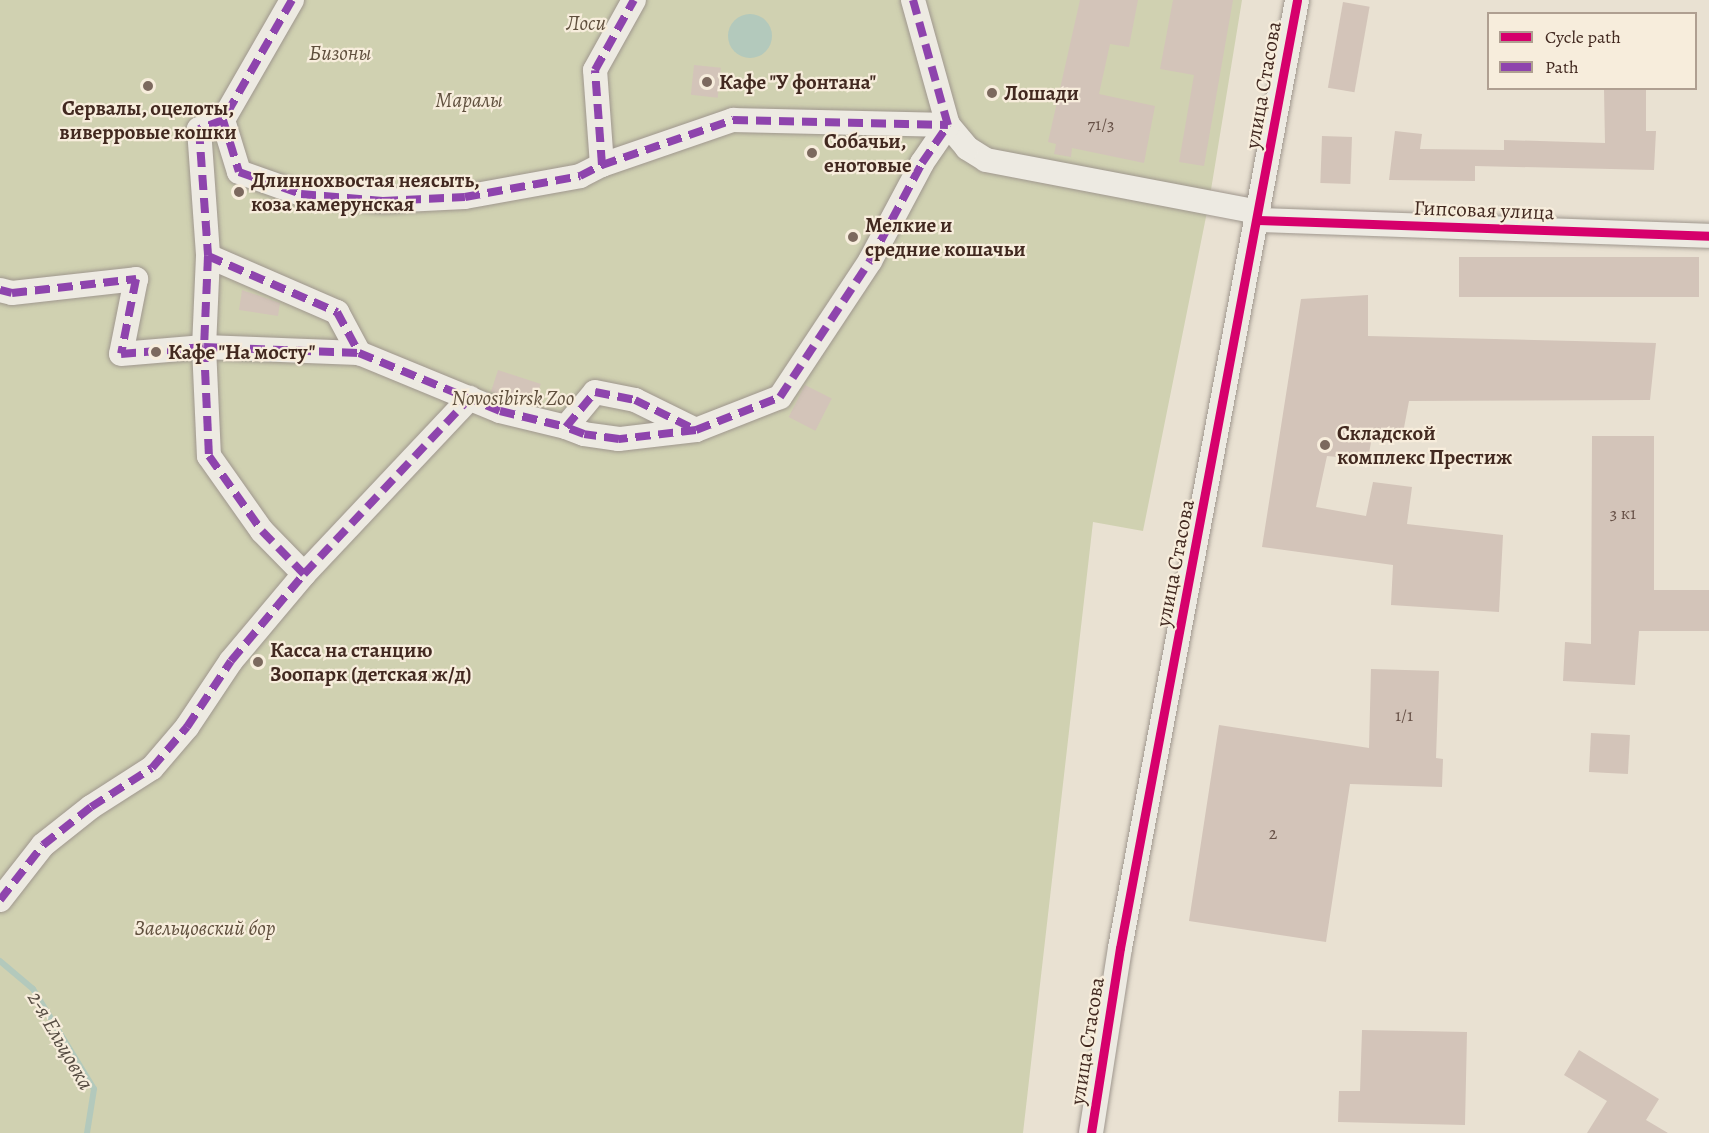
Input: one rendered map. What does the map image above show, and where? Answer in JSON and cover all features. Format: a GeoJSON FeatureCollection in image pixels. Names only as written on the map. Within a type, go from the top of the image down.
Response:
{"type":"FeatureCollection","features":[{"type":"Feature","properties":{"kind":"street"},"geometry":{"type":"LineString","coordinates":[[292,0],[223,120],[200,129],[208,256],[204,347],[209,456],[262,531],[304,574]]}},
{"type":"Feature","properties":{"kind":"street"},"geometry":{"type":"LineString","coordinates":[[603,165],[596,70],[634,0]]}},
{"type":"Feature","properties":{"kind":"street"},"geometry":{"type":"LineString","coordinates":[[0,290],[12,293],[136,279],[121,354],[204,347],[359,353],[500,411],[566,427],[584,434],[619,439],[696,430],[780,397],[870,261],[922,163],[948,124],[913,0]]}},
{"type":"Feature","properties":{"kind":"street","name":"улица Стасова"},"geometry":{"type":"LineString","coordinates":[[1091,1133],[1120,948],[1259,216],[1297,0]]}},
{"type":"Feature","properties":{"kind":"street"},"geometry":{"type":"LineString","coordinates":[[223,120],[239,172],[302,194],[383,201],[465,197],[580,176],[603,165],[733,120],[948,124]]}},
{"type":"Feature","properties":{"kind":"street","name":"Гипсовая улица"},"geometry":{"type":"LineString","coordinates":[[948,124],[967,148],[1005,166],[1259,216],[1709,236]]}},
{"type":"Feature","properties":{"kind":"street"},"geometry":{"type":"LineString","coordinates":[[208,256],[337,312],[359,353]]}},
{"type":"Feature","properties":{"kind":"street"},"geometry":{"type":"LineString","coordinates":[[566,427],[595,392],[635,400],[696,430]]}},
{"type":"Feature","properties":{"kind":"street"},"geometry":{"type":"LineString","coordinates":[[0,900],[43,845],[91,807],[152,768],[187,727],[231,661],[304,574],[470,398]]}},
{"type":"Feature","properties":{"kind":"green space","name":"Novosibirsk Zoo"},"geometry":{"type":"Polygon","coordinates":[[[0,0],[1242,0],[1209,202],[1143,531],[1093,522],[1023,1133],[0,1133],[0,0]]]}},
{"type":"Feature","properties":{"kind":"shaded area"},"geometry":{"type":"Polygon","coordinates":[[[750,14],[765,21],[772,36],[765,51],[750,58],[735,51],[728,36],[735,21],[750,14]]]}},
{"type":"Feature","properties":{"kind":"building"},"geometry":{"type":"Polygon","coordinates":[[[1080,0],[1138,0],[1129,47],[1110,44],[1099,94],[1155,106],[1144,163],[1072,148],[1071,157],[1054,154],[1056,144],[1048,142],[1080,0]]]}},
{"type":"Feature","properties":{"kind":"building"},"geometry":{"type":"Polygon","coordinates":[[[1173,0],[1233,0],[1204,166],[1179,162],[1194,75],[1160,69],[1173,0]]]}},
{"type":"Feature","properties":{"kind":"building"},"geometry":{"type":"Polygon","coordinates":[[[1343,2],[1370,7],[1354,92],[1328,88],[1343,2]]]}},
{"type":"Feature","properties":{"kind":"building","name":"Кафе \"У фонтана\""},"geometry":{"type":"Polygon","coordinates":[[[694,65],[721,68],[718,98],[691,95],[694,65]]]}},
{"type":"Feature","properties":{"kind":"building"},"geometry":{"type":"Polygon","coordinates":[[[1604,90],[1646,90],[1646,131],[1656,131],[1654,170],[1475,166],[1475,181],[1389,180],[1395,131],[1422,134],[1420,149],[1504,150],[1504,140],[1605,143],[1604,90]]]}},
{"type":"Feature","properties":{"kind":"building"},"geometry":{"type":"Polygon","coordinates":[[[1322,136],[1352,137],[1350,184],[1320,183],[1322,136]]]}},
{"type":"Feature","properties":{"kind":"building"},"geometry":{"type":"Polygon","coordinates":[[[1459,257],[1699,257],[1699,297],[1459,297],[1459,257]]]}},
{"type":"Feature","properties":{"kind":"building"},"geometry":{"type":"Polygon","coordinates":[[[242,290],[280,303],[278,316],[239,310],[242,290]]]}},
{"type":"Feature","properties":{"kind":"building","name":"Складской комплекс Престиж"},"geometry":{"type":"Polygon","coordinates":[[[1368,295],[1368,336],[1656,343],[1650,400],[1409,401],[1403,433],[1373,430],[1368,460],[1327,456],[1316,507],[1366,516],[1373,482],[1412,487],[1407,524],[1503,535],[1499,612],[1391,605],[1393,565],[1262,547],[1301,299],[1368,295]]]}},
{"type":"Feature","properties":{"kind":"building"},"geometry":{"type":"Polygon","coordinates":[[[498,370],[541,384],[534,406],[491,392],[498,370]]]}},
{"type":"Feature","properties":{"kind":"building"},"geometry":{"type":"Polygon","coordinates":[[[805,385],[832,399],[815,431],[789,417],[805,385]]]}},
{"type":"Feature","properties":{"kind":"building"},"geometry":{"type":"Polygon","coordinates":[[[1592,436],[1654,436],[1654,590],[1709,590],[1709,631],[1639,631],[1635,685],[1563,681],[1565,642],[1591,644],[1592,436]]]}},
{"type":"Feature","properties":{"kind":"building"},"geometry":{"type":"Polygon","coordinates":[[[1371,669],[1439,671],[1436,758],[1443,759],[1442,787],[1350,784],[1326,942],[1189,921],[1219,725],[1369,748],[1371,669]]]}},
{"type":"Feature","properties":{"kind":"building"},"geometry":{"type":"Polygon","coordinates":[[[1591,733],[1630,735],[1628,774],[1589,772],[1591,733]]]}},
{"type":"Feature","properties":{"kind":"building"},"geometry":{"type":"Polygon","coordinates":[[[1362,1030],[1467,1032],[1465,1125],[1338,1122],[1339,1091],[1360,1091],[1362,1030]]]}},
{"type":"Feature","properties":{"kind":"building"},"geometry":{"type":"Polygon","coordinates":[[[1579,1050],[1659,1099],[1646,1120],[1668,1133],[1587,1133],[1607,1101],[1564,1075],[1579,1050]]]}},
{"type":"Feature","properties":{"kind":"waterway","name":"2-я Ельцовка"},"geometry":{"type":"LineString","coordinates":[[0,961],[33,989],[94,1089],[87,1133]]}},
{"type":"Feature","properties":{"kind":"marked path"},"geometry":{"type":"LineString","coordinates":[[292,0],[223,120],[199,129],[208,256],[337,312],[359,353],[500,411],[566,427]]}},
{"type":"Feature","properties":{"kind":"marked path"},"geometry":{"type":"LineString","coordinates":[[223,120],[239,172],[301,194],[383,201],[465,197],[580,176],[602,165],[595,70],[634,0]]}},
{"type":"Feature","properties":{"kind":"marked path"},"geometry":{"type":"LineString","coordinates":[[913,0],[948,125]]}},
{"type":"Feature","properties":{"kind":"marked path"},"geometry":{"type":"LineString","coordinates":[[602,165],[733,120],[948,125]]}},
{"type":"Feature","properties":{"kind":"marked path"},"geometry":{"type":"LineString","coordinates":[[696,430],[619,439],[584,434],[566,427],[595,392],[635,400],[696,430],[780,397],[870,261],[922,163],[948,125]]}},
{"type":"Feature","properties":{"kind":"marked path"},"geometry":{"type":"LineString","coordinates":[[208,256],[204,347],[209,456],[262,531],[304,574]]}},
{"type":"Feature","properties":{"kind":"marked path"},"geometry":{"type":"LineString","coordinates":[[0,290],[12,293],[136,279],[121,354],[204,347],[359,353]]}},
{"type":"Feature","properties":{"kind":"marked path"},"geometry":{"type":"LineString","coordinates":[[0,900],[43,845],[91,807],[152,768],[187,727],[231,661],[304,574],[470,398]]}},
{"type":"Feature","properties":{"kind":"cycle path"},"geometry":{"type":"LineString","coordinates":[[1091,1133],[1120,948],[1297,0]]}},
{"type":"Feature","properties":{"kind":"cycle path"},"geometry":{"type":"LineString","coordinates":[[1258,220],[1709,236]]}},
{"type":"Feature","properties":{"kind":"place","name":"Кафе \"У фонтана\""},"geometry":{"type":"Point","coordinates":[707,82]}},
{"type":"Feature","properties":{"kind":"place","name":"Сервалы, оцелоты, виверровые кошки"},"geometry":{"type":"Point","coordinates":[148,86]}},
{"type":"Feature","properties":{"kind":"place","name":"Лошади"},"geometry":{"type":"Point","coordinates":[992,93]}},
{"type":"Feature","properties":{"kind":"place","name":"Собачьи, енотовые"},"geometry":{"type":"Point","coordinates":[812,153]}},
{"type":"Feature","properties":{"kind":"place","name":"Длиннохвостая неясыть, коза камерунская"},"geometry":{"type":"Point","coordinates":[239,192]}},
{"type":"Feature","properties":{"kind":"place","name":"Мелкие и средние кошачьи"},"geometry":{"type":"Point","coordinates":[853,237]}},
{"type":"Feature","properties":{"kind":"place","name":"Кафе \"На мосту\""},"geometry":{"type":"Point","coordinates":[156,352]}},
{"type":"Feature","properties":{"kind":"place","name":"Складской комплекс Престиж"},"geometry":{"type":"Point","coordinates":[1325,445]}},
{"type":"Feature","properties":{"kind":"place","name":"Касса на станцию Зоопарк (детская ж/д)"},"geometry":{"type":"Point","coordinates":[258,662]}},
{"type":"Feature","properties":{"kind":"park label","name":"Лоси"},"geometry":{"type":"Point","coordinates":[586,23]}},
{"type":"Feature","properties":{"kind":"park label","name":"Бизоны"},"geometry":{"type":"Point","coordinates":[340,53]}},
{"type":"Feature","properties":{"kind":"park label","name":"Маралы"},"geometry":{"type":"Point","coordinates":[469,100]}},
{"type":"Feature","properties":{"kind":"park label","name":"Заельцовский бор"},"geometry":{"type":"Point","coordinates":[205,928]}}]}
